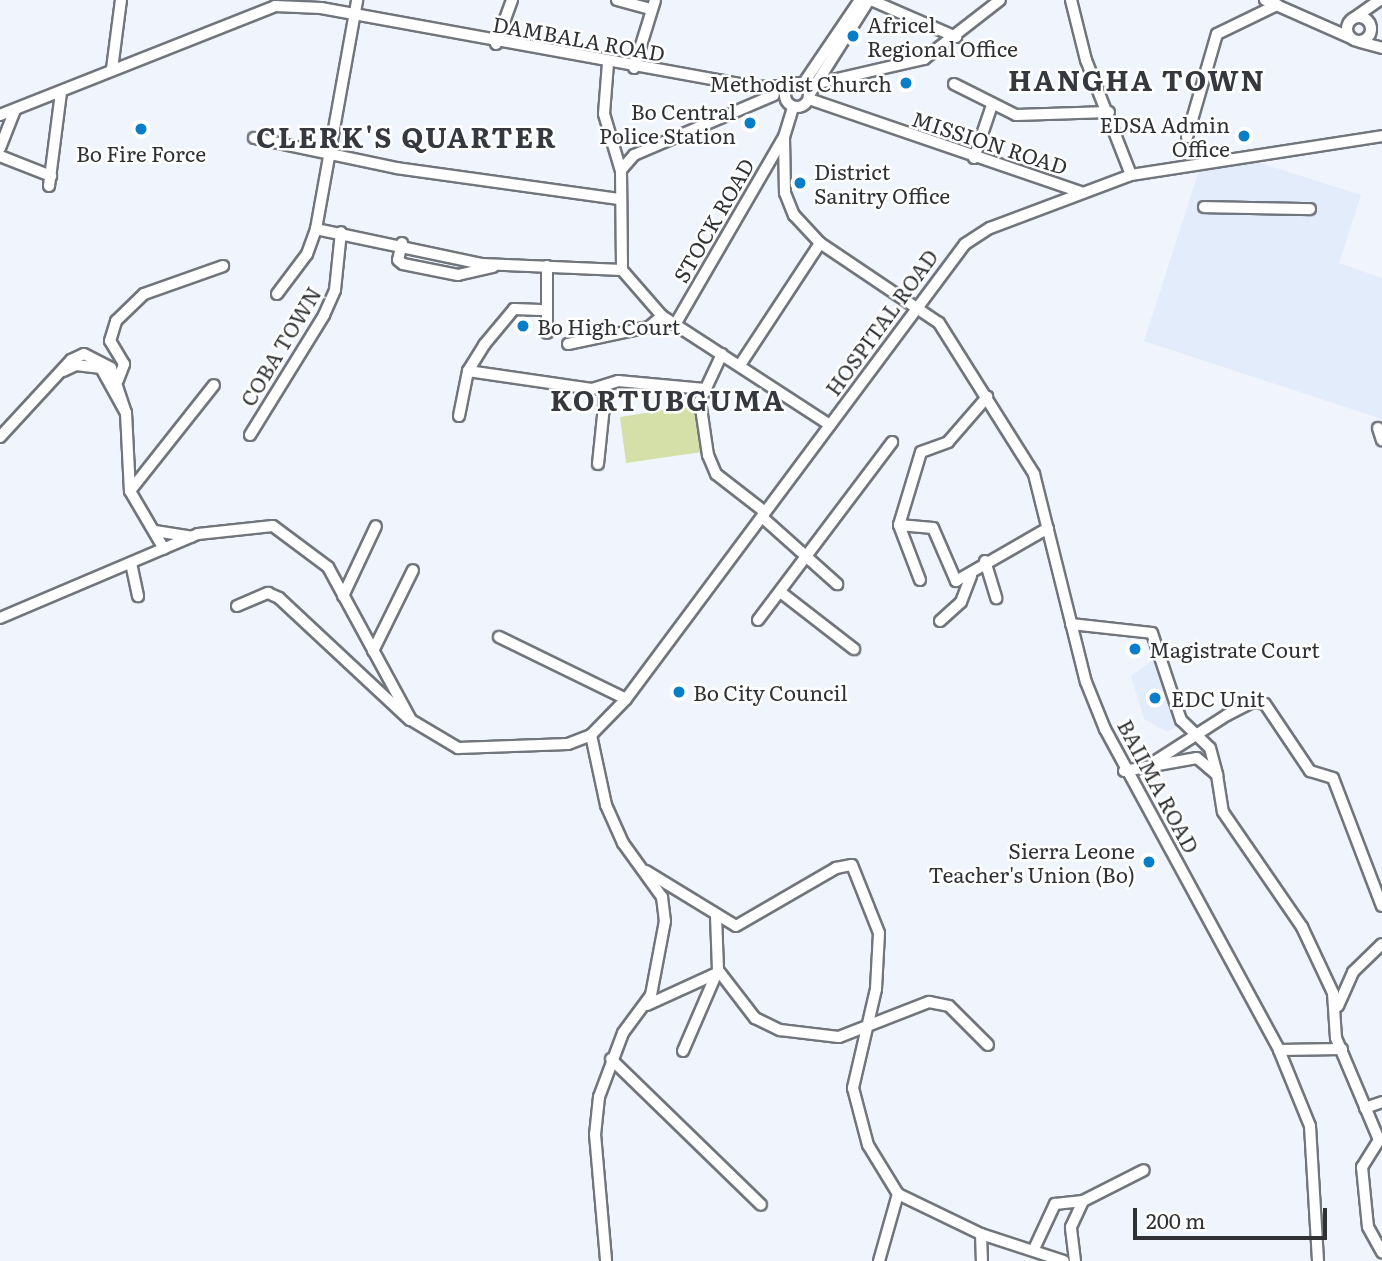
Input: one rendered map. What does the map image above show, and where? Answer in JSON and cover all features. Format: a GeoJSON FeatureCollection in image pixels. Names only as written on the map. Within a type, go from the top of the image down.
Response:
{"type":"FeatureCollection","features":[{"type":"Feature","properties":{"kind":"street"},"geometry":{"type":"LineString","coordinates":[[112,69],[121,0]]}},
{"type":"Feature","properties":{"kind":"street"},"geometry":{"type":"LineString","coordinates":[[277,294],[307,254],[316,229],[357,0]]}},
{"type":"Feature","properties":{"kind":"street"},"geometry":{"type":"LineString","coordinates":[[496,44],[512,0]]}},
{"type":"Feature","properties":{"kind":"street"},"geometry":{"type":"LineString","coordinates":[[617,0],[653,4],[634,68]]}},
{"type":"Feature","properties":{"kind":"street"},"geometry":{"type":"LineString","coordinates":[[789,104],[809,97],[812,81],[860,0]]}},
{"type":"Feature","properties":{"kind":"street"},"geometry":{"type":"LineString","coordinates":[[812,81],[870,0],[956,37]]}},
{"type":"Feature","properties":{"kind":"street"},"geometry":{"type":"LineString","coordinates":[[812,81],[924,59],[956,37],[1000,0]]}},
{"type":"Feature","properties":{"kind":"street"},"geometry":{"type":"LineString","coordinates":[[1071,0],[1086,61],[1109,112],[1131,175]]}},
{"type":"Feature","properties":{"kind":"street"},"geometry":{"type":"LineString","coordinates":[[1265,0],[1353,39],[1382,46]]}},
{"type":"Feature","properties":{"kind":"street"},"geometry":{"type":"LineString","coordinates":[[1326,25],[1352,20],[1380,0]]}},
{"type":"Feature","properties":{"kind":"street"},"geometry":{"type":"LineString","coordinates":[[1353,39],[1367,38],[1380,0]]}},
{"type":"Feature","properties":{"kind":"street","name":"DAMBALA ROAD"},"geometry":{"type":"LineString","coordinates":[[0,114],[61,92],[279,3],[608,64],[756,87],[789,86],[812,81]]}},
{"type":"Feature","properties":{"kind":"street"},"geometry":{"type":"LineString","coordinates":[[1187,137],[1217,34],[1277,5]]}},
{"type":"Feature","properties":{"kind":"street"},"geometry":{"type":"LineString","coordinates":[[1352,20],[1370,25],[1382,46]]}},
{"type":"Feature","properties":{"kind":"street"},"geometry":{"type":"LineString","coordinates":[[1352,20],[1353,39]]}},
{"type":"Feature","properties":{"kind":"street"},"geometry":{"type":"LineString","coordinates":[[608,64],[604,114],[617,150],[621,171],[619,199],[622,270],[662,316],[830,425]]}},
{"type":"Feature","properties":{"kind":"street"},"geometry":{"type":"LineString","coordinates":[[954,83],[1016,116],[1109,112]]}},
{"type":"Feature","properties":{"kind":"street"},"geometry":{"type":"LineString","coordinates":[[784,137],[789,86]]}},
{"type":"Feature","properties":{"kind":"street","name":"DAMBALA ROAD"},"geometry":{"type":"LineString","coordinates":[[756,87],[789,104]]}},
{"type":"Feature","properties":{"kind":"street"},"geometry":{"type":"LineString","coordinates":[[0,156],[50,181],[61,92]]}},
{"type":"Feature","properties":{"kind":"street"},"geometry":{"type":"LineString","coordinates":[[621,171],[634,155],[774,96]]}},
{"type":"Feature","properties":{"kind":"street","name":"MISSION ROAD"},"geometry":{"type":"LineString","coordinates":[[809,97],[974,158],[1080,192]]}},
{"type":"Feature","properties":{"kind":"street"},"geometry":{"type":"LineString","coordinates":[[974,158],[992,104]]}},
{"type":"Feature","properties":{"kind":"street"},"geometry":{"type":"LineString","coordinates":[[0,148],[15,110]]}},
{"type":"Feature","properties":{"kind":"street","name":"HOSPITAL ROAD"},"geometry":{"type":"LineString","coordinates":[[591,735],[626,699],[965,244],[1080,192],[1131,175],[1382,136]]}},
{"type":"Feature","properties":{"kind":"street","name":"BAIIMA ROAD"},"geometry":{"type":"LineString","coordinates":[[784,137],[787,202],[820,243],[939,324],[1034,474],[1086,682],[1124,771],[1279,1050],[1310,1126],[1318,1261]]}},
{"type":"Feature","properties":{"kind":"street","name":"STOCK ROAD"},"geometry":{"type":"LineString","coordinates":[[676,323],[784,137]]}},
{"type":"Feature","properties":{"kind":"street"},"geometry":{"type":"LineString","coordinates":[[254,138],[328,153],[619,199]]}},
{"type":"Feature","properties":{"kind":"street"},"geometry":{"type":"LineString","coordinates":[[617,150],[634,155]]}},
{"type":"Feature","properties":{"kind":"street"},"geometry":{"type":"LineString","coordinates":[[1204,207],[1310,209]]}},
{"type":"Feature","properties":{"kind":"street"},"geometry":{"type":"LineString","coordinates":[[316,229],[402,243],[504,265],[622,270]]}},
{"type":"Feature","properties":{"kind":"street","name":"COBA TOWN"},"geometry":{"type":"LineString","coordinates":[[250,435],[330,303],[341,232]]}},
{"type":"Feature","properties":{"kind":"street"},"geometry":{"type":"LineString","coordinates":[[402,243],[398,260],[430,270],[458,275],[504,265]]}},
{"type":"Feature","properties":{"kind":"street"},"geometry":{"type":"LineString","coordinates":[[740,365],[820,243]]}},
{"type":"Feature","properties":{"kind":"street"},"geometry":{"type":"LineString","coordinates":[[547,333],[548,266]]}},
{"type":"Feature","properties":{"kind":"street"},"geometry":{"type":"LineString","coordinates":[[118,380],[124,364],[110,341],[116,321],[144,294],[223,267]]}},
{"type":"Feature","properties":{"kind":"street"},"geometry":{"type":"LineString","coordinates":[[459,416],[468,371],[514,309],[547,310]]}},
{"type":"Feature","properties":{"kind":"street"},"geometry":{"type":"LineString","coordinates":[[568,344],[649,327],[662,316]]}},
{"type":"Feature","properties":{"kind":"street"},"geometry":{"type":"LineString","coordinates":[[722,354],[705,390],[701,428],[716,474],[837,584]]}},
{"type":"Feature","properties":{"kind":"street"},"geometry":{"type":"LineString","coordinates":[[0,437],[76,356],[95,355],[118,380],[125,413],[130,491],[164,549]]}},
{"type":"Feature","properties":{"kind":"street"},"geometry":{"type":"LineString","coordinates":[[63,371],[76,365],[101,368],[125,413]]}},
{"type":"Feature","properties":{"kind":"street"},"geometry":{"type":"LineString","coordinates":[[468,371],[606,386],[705,390]]}},
{"type":"Feature","properties":{"kind":"street"},"geometry":{"type":"LineString","coordinates":[[130,491],[214,385]]}},
{"type":"Feature","properties":{"kind":"street"},"geometry":{"type":"LineString","coordinates":[[598,464],[606,386]]}},
{"type":"Feature","properties":{"kind":"street"},"geometry":{"type":"LineString","coordinates":[[920,580],[899,525],[921,453],[948,442],[987,397]]}},
{"type":"Feature","properties":{"kind":"street"},"geometry":{"type":"LineString","coordinates":[[1378,428],[1382,440]]}},
{"type":"Feature","properties":{"kind":"street"},"geometry":{"type":"LineString","coordinates":[[758,620],[783,594],[892,442]]}},
{"type":"Feature","properties":{"kind":"street"},"geometry":{"type":"LineString","coordinates":[[899,525],[933,528],[949,577],[963,581],[972,576]]}},
{"type":"Feature","properties":{"kind":"street"},"geometry":{"type":"LineString","coordinates":[[0,618],[192,537],[234,526],[290,533],[328,567],[411,720]]}},
{"type":"Feature","properties":{"kind":"street"},"geometry":{"type":"LineString","coordinates":[[343,596],[376,526]]}},
{"type":"Feature","properties":{"kind":"street"},"geometry":{"type":"LineString","coordinates":[[940,621],[961,602],[972,576],[985,561],[1048,528]]}},
{"type":"Feature","properties":{"kind":"street"},"geometry":{"type":"LineString","coordinates":[[155,531],[192,537]]}},
{"type":"Feature","properties":{"kind":"street"},"geometry":{"type":"LineString","coordinates":[[985,561],[996,598]]}},
{"type":"Feature","properties":{"kind":"street"},"geometry":{"type":"LineString","coordinates":[[131,563],[138,596]]}},
{"type":"Feature","properties":{"kind":"street"},"geometry":{"type":"LineString","coordinates":[[373,651],[412,570]]}},
{"type":"Feature","properties":{"kind":"street"},"geometry":{"type":"LineString","coordinates":[[237,606],[268,593],[279,598],[411,720],[458,748],[568,744],[591,735],[606,805],[623,843],[646,871],[662,897],[665,921],[648,1005],[611,1059],[595,1134],[606,1261]]}},
{"type":"Feature","properties":{"kind":"street"},"geometry":{"type":"LineString","coordinates":[[783,594],[854,649]]}},
{"type":"Feature","properties":{"kind":"street"},"geometry":{"type":"LineString","coordinates":[[1071,624],[1152,633],[1181,720],[1210,748],[1223,812],[1302,927],[1338,1006],[1342,1049],[1380,1142],[1362,1167],[1368,1227],[1382,1252]]}},
{"type":"Feature","properties":{"kind":"street"},"geometry":{"type":"LineString","coordinates":[[499,637],[626,699]]}},
{"type":"Feature","properties":{"kind":"street"},"geometry":{"type":"LineString","coordinates":[[1148,766],[1253,702],[1265,705],[1310,771],[1333,778],[1382,906]]}},
{"type":"Feature","properties":{"kind":"street"},"geometry":{"type":"LineString","coordinates":[[1124,771],[1197,758],[1217,775]]}},
{"type":"Feature","properties":{"kind":"street"},"geometry":{"type":"LineString","coordinates":[[646,871],[736,926],[836,868],[852,865],[879,933],[869,1021],[853,1088],[868,1145],[898,1194],[981,1234],[1034,1249],[1064,1261]]}},
{"type":"Feature","properties":{"kind":"street"},"geometry":{"type":"LineString","coordinates":[[683,1051],[716,972],[722,950],[716,915]]}},
{"type":"Feature","properties":{"kind":"street"},"geometry":{"type":"LineString","coordinates":[[1338,1006],[1353,972],[1382,944]]}},
{"type":"Feature","properties":{"kind":"street"},"geometry":{"type":"LineString","coordinates":[[648,1005],[716,972]]}},
{"type":"Feature","properties":{"kind":"street"},"geometry":{"type":"LineString","coordinates":[[716,972],[755,1018],[780,1030],[839,1037],[869,1021],[885,1024],[929,1002],[946,1004],[988,1045]]}},
{"type":"Feature","properties":{"kind":"street"},"geometry":{"type":"LineString","coordinates":[[1279,1050],[1342,1049]]}},
{"type":"Feature","properties":{"kind":"street"},"geometry":{"type":"LineString","coordinates":[[611,1059],[761,1205]]}},
{"type":"Feature","properties":{"kind":"street"},"geometry":{"type":"LineString","coordinates":[[1365,1108],[1382,1102]]}},
{"type":"Feature","properties":{"kind":"street"},"geometry":{"type":"LineString","coordinates":[[1034,1249],[1055,1204],[1061,1198],[1083,1201],[1144,1170]]}},
{"type":"Feature","properties":{"kind":"street"},"geometry":{"type":"LineString","coordinates":[[878,1261],[898,1194]]}},
{"type":"Feature","properties":{"kind":"street"},"geometry":{"type":"LineString","coordinates":[[1075,1261],[1071,1227],[1083,1201]]}},
{"type":"Feature","properties":{"kind":"street"},"geometry":{"type":"LineString","coordinates":[[981,1234],[982,1261]]}},
{"type":"Feature","properties":{"kind":"shaded area"},"geometry":{"type":"Polygon","coordinates":[[[1207,146],[1361,195],[1339,263],[1382,278],[1382,419],[1144,341],[1207,146]]]}},
{"type":"Feature","properties":{"kind":"shaded area","name":"EDC Unit"},"geometry":{"type":"Polygon","coordinates":[[[1158,656],[1182,724],[1167,732],[1144,719],[1131,676],[1158,656]]]}},
{"type":"Feature","properties":{"kind":"green space"},"geometry":{"type":"Polygon","coordinates":[[[695,405],[702,452],[626,463],[620,417],[695,405]]]}},
{"type":"Feature","properties":{"kind":"place","name":"Africel Regional Office"},"geometry":{"type":"Point","coordinates":[853,36]}},
{"type":"Feature","properties":{"kind":"place","name":"Methodist Church"},"geometry":{"type":"Point","coordinates":[906,83]}},
{"type":"Feature","properties":{"kind":"place","name":"Bo Central Police Station"},"geometry":{"type":"Point","coordinates":[750,123]}},
{"type":"Feature","properties":{"kind":"place","name":"Bo Fire Force"},"geometry":{"type":"Point","coordinates":[141,129]}},
{"type":"Feature","properties":{"kind":"place","name":"EDSA Admin Office"},"geometry":{"type":"Point","coordinates":[1244,136]}},
{"type":"Feature","properties":{"kind":"place","name":"District Sanitry Office"},"geometry":{"type":"Point","coordinates":[800,183]}},
{"type":"Feature","properties":{"kind":"place","name":"Bo High Court"},"geometry":{"type":"Point","coordinates":[523,326]}},
{"type":"Feature","properties":{"kind":"place","name":"Magistrate Court"},"geometry":{"type":"Point","coordinates":[1135,649]}},
{"type":"Feature","properties":{"kind":"place","name":"Bo City Council"},"geometry":{"type":"Point","coordinates":[679,692]}},
{"type":"Feature","properties":{"kind":"place","name":"EDC Unit"},"geometry":{"type":"Point","coordinates":[1155,698]}},
{"type":"Feature","properties":{"kind":"place","name":"Sierra Leone Teacher's Union (Bo)"},"geometry":{"type":"Point","coordinates":[1149,862]}},
{"type":"Feature","properties":{"kind":"district","name":"HANGHA TOWN"},"geometry":{"type":"Point","coordinates":[1137,79]}},
{"type":"Feature","properties":{"kind":"district","name":"CLERK'S QUARTER"},"geometry":{"type":"Point","coordinates":[407,136]}},
{"type":"Feature","properties":{"kind":"district","name":"KORTUBGUMA"},"geometry":{"type":"Point","coordinates":[668,399]}}]}
